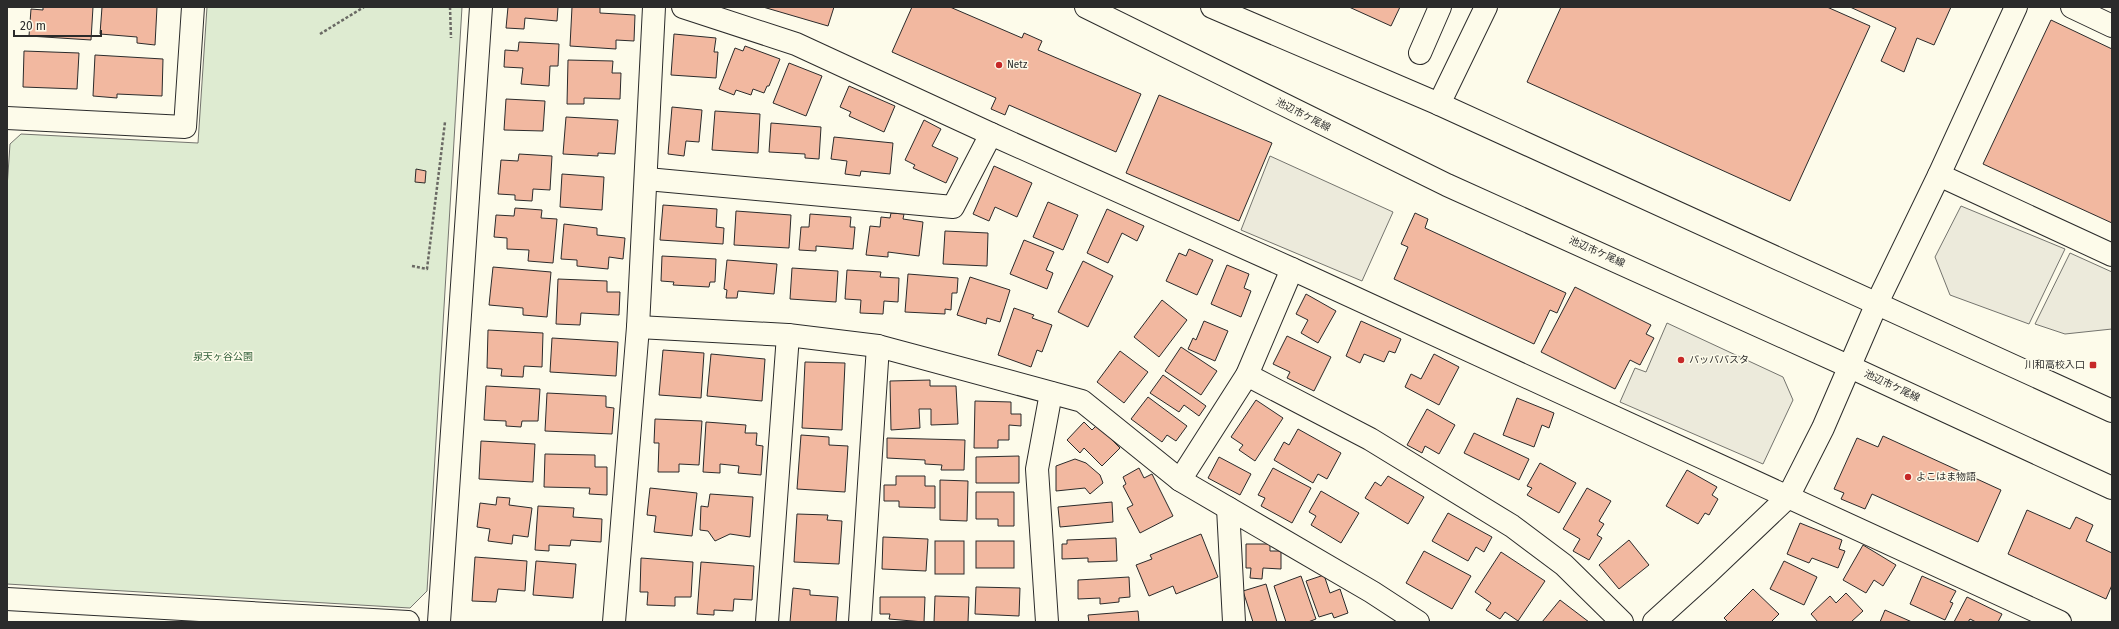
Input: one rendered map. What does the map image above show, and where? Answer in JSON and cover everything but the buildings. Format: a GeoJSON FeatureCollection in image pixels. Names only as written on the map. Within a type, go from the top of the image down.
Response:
{"type":"FeatureCollection","features":[{"type":"Feature","properties":{"kind":"street"},"geometry":{"type":"LineString","coordinates":[[7,118],[185,128],[193,7]]}},
{"type":"Feature","properties":{"kind":"street"},"geometry":{"type":"LineString","coordinates":[[439,622],[481,7]]}},
{"type":"Feature","properties":{"kind":"street"},"geometry":{"type":"LineString","coordinates":[[614,622],[638,327],[647,179],[654,7]]}},
{"type":"Feature","properties":{"kind":"street"},"geometry":{"type":"LineString","coordinates":[[683,7],[796,44],[991,134],[1292,269],[2060,622]]}},
{"type":"Feature","properties":{"kind":"street","name":"池辺市ケ尾線"},"geometry":{"type":"LineString","coordinates":[[1086,7],[1447,185],[1848,366],[2112,488]]}},
{"type":"Feature","properties":{"kind":"street"},"geometry":{"type":"LineString","coordinates":[[1212,7],[1439,104],[2112,411]]}},
{"type":"Feature","properties":{"kind":"street"},"geometry":{"type":"LineString","coordinates":[[1420,53],[1440,7]]}},
{"type":"Feature","properties":{"kind":"street"},"geometry":{"type":"LineString","coordinates":[[1439,104],[1486,7]]}},
{"type":"Feature","properties":{"kind":"street"},"geometry":{"type":"LineString","coordinates":[[1654,622],[1788,497],[1823,428],[1848,366],[1877,303],[1940,175],[2016,7]]}},
{"type":"Feature","properties":{"kind":"street"},"geometry":{"type":"LineString","coordinates":[[2072,7],[2112,26]]}},
{"type":"Feature","properties":{"kind":"street"},"geometry":{"type":"LineString","coordinates":[[647,179],[953,207],[991,134]]}},
{"type":"Feature","properties":{"kind":"street"},"geometry":{"type":"LineString","coordinates":[[1940,175],[2112,255]]}},
{"type":"Feature","properties":{"kind":"street"},"geometry":{"type":"LineString","coordinates":[[1180,480],[1247,375],[1292,269]]}},
{"type":"Feature","properties":{"kind":"street"},"geometry":{"type":"LineString","coordinates":[[638,327],[788,336],[878,346],[1082,401],[1180,480],[1372,592],[1418,622]]}},
{"type":"Feature","properties":{"kind":"street"},"geometry":{"type":"LineString","coordinates":[[767,622],[788,336]]}},
{"type":"Feature","properties":{"kind":"street"},"geometry":{"type":"LineString","coordinates":[[860,622],[878,346]]}},
{"type":"Feature","properties":{"kind":"street"},"geometry":{"type":"LineString","coordinates":[[1247,375],[1370,440],[1512,526],[1564,565],[1622,622]]}},
{"type":"Feature","properties":{"kind":"street"},"geometry":{"type":"LineString","coordinates":[[1047,622],[1037,469],[1051,393]]}},
{"type":"Feature","properties":{"kind":"street"},"geometry":{"type":"LineString","coordinates":[[1228,508],[1234,622]]}},
{"type":"Feature","properties":{"kind":"street"},"geometry":{"type":"LineString","coordinates":[[7,599],[408,622]]}},
{"type":"Feature","properties":{"kind":"path"},"geometry":{"type":"LineString","coordinates":[[320,34],[364,7]]}},
{"type":"Feature","properties":{"kind":"path"},"geometry":{"type":"LineString","coordinates":[[450,7],[451,45]]}},
{"type":"Feature","properties":{"kind":"path"},"geometry":{"type":"LineString","coordinates":[[412,266],[427,269],[446,117]]}},
{"type":"Feature","properties":{"kind":"green space","name":"泉天ヶ谷公園"},"geometry":{"type":"Polygon","coordinates":[[[207,7],[462,7],[427,591],[410,608],[7,584],[7,188],[10,144],[21,134],[198,143],[207,7]]]}},
{"type":"Feature","properties":{"kind":"shaded area"},"geometry":{"type":"Polygon","coordinates":[[[1270,156],[1393,212],[1362,281],[1241,230],[1270,156]]]}},
{"type":"Feature","properties":{"kind":"shaded area"},"geometry":{"type":"Polygon","coordinates":[[[1961,206],[2065,249],[2029,324],[1950,295],[1935,257],[1961,206]]]}},
{"type":"Feature","properties":{"kind":"shaded area"},"geometry":{"type":"Polygon","coordinates":[[[2070,253],[2112,272],[2112,329],[2065,334],[2035,324],[2070,253]]]}},
{"type":"Feature","properties":{"kind":"shaded area"},"geometry":{"type":"Polygon","coordinates":[[[1667,323],[1783,377],[1793,400],[1763,464],[1620,402],[1635,368],[1646,372],[1667,323]]]}},
{"type":"Feature","properties":{"kind":"place","name":"Netz"},"geometry":{"type":"Point","coordinates":[999,65]}},
{"type":"Feature","properties":{"kind":"place","name":"パッパパスタ"},"geometry":{"type":"Point","coordinates":[1681,360]}},
{"type":"Feature","properties":{"kind":"place","name":"川和高校入口"},"geometry":{"type":"Point","coordinates":[2093,365]}},
{"type":"Feature","properties":{"kind":"place","name":"よこはま物語"},"geometry":{"type":"Point","coordinates":[1908,477]}}]}
